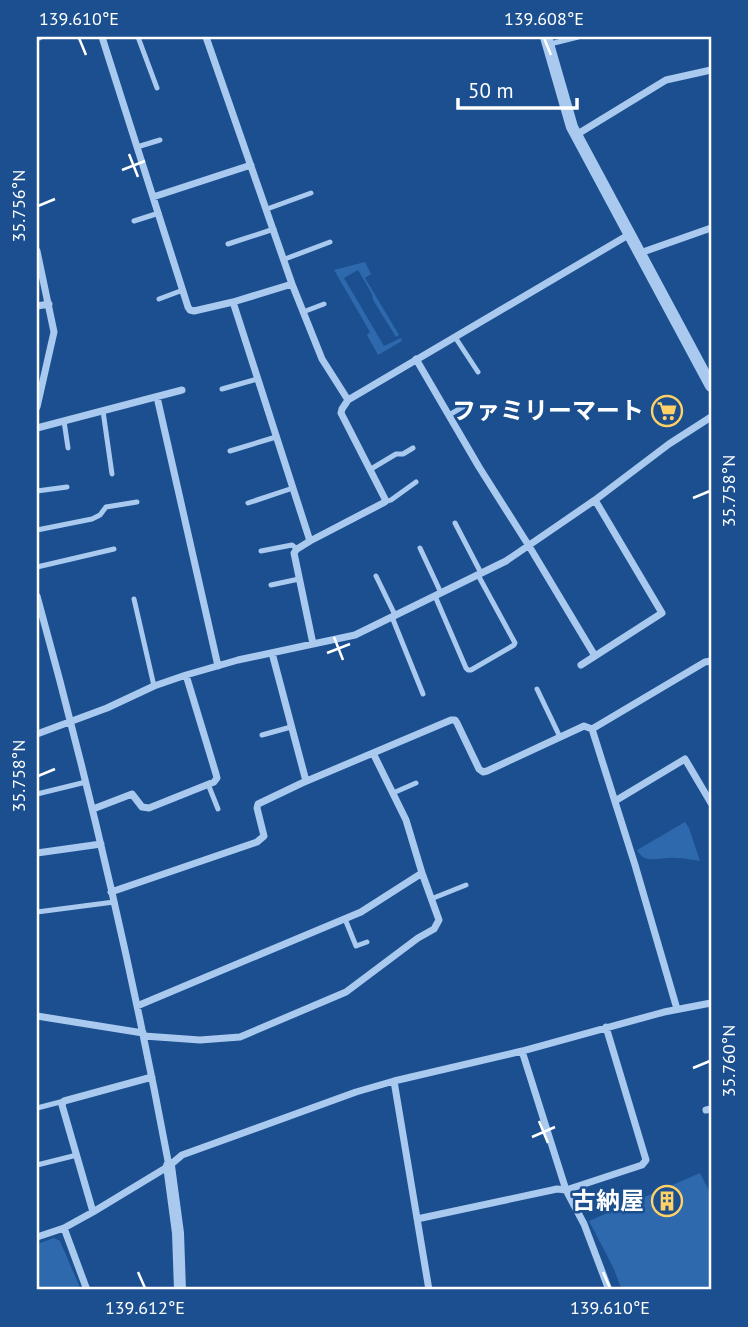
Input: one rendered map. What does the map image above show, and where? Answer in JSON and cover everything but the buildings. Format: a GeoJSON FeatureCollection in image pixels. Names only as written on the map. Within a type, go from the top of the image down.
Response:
{"type":"FeatureCollection","features":[{"type":"Feature","properties":{"kind":"street"},"geometry":{"type":"LineString","coordinates":[[102,37],[190,310],[233,302],[292,284]]}},
{"type":"Feature","properties":{"kind":"street"},"geometry":{"type":"LineString","coordinates":[[206,37],[292,284],[322,359],[348,400]]}},
{"type":"Feature","properties":{"kind":"street"},"geometry":{"type":"LineString","coordinates":[[547,41],[576,135],[711,386]]}},
{"type":"Feature","properties":{"kind":"street"},"geometry":{"type":"LineString","coordinates":[[576,135],[666,80],[711,70]]}},
{"type":"Feature","properties":{"kind":"street"},"geometry":{"type":"LineString","coordinates":[[153,197],[251,165]]}},
{"type":"Feature","properties":{"kind":"street"},"geometry":{"type":"LineString","coordinates":[[640,253],[711,228]]}},
{"type":"Feature","properties":{"kind":"street"},"geometry":{"type":"LineString","coordinates":[[313,645],[294,553],[310,541],[385,502],[341,413],[348,400],[630,234]]}},
{"type":"Feature","properties":{"kind":"street"},"geometry":{"type":"LineString","coordinates":[[37,251],[54,335],[37,407]]}},
{"type":"Feature","properties":{"kind":"street"},"geometry":{"type":"LineString","coordinates":[[233,302],[310,541]]}},
{"type":"Feature","properties":{"kind":"street"},"geometry":{"type":"LineString","coordinates":[[37,306],[49,303]]}},
{"type":"Feature","properties":{"kind":"street"},"geometry":{"type":"LineString","coordinates":[[416,359],[595,656]]}},
{"type":"Feature","properties":{"kind":"street"},"geometry":{"type":"LineString","coordinates":[[37,428],[182,390]]}},
{"type":"Feature","properties":{"kind":"street"},"geometry":{"type":"LineString","coordinates":[[157,397],[218,666]]}},
{"type":"Feature","properties":{"kind":"street"},"geometry":{"type":"LineString","coordinates":[[37,734],[71,723],[154,686],[186,675],[355,635],[506,561],[711,417]]}},
{"type":"Feature","properties":{"kind":"street"},"geometry":{"type":"LineString","coordinates":[[581,665],[662,614],[594,500]]}},
{"type":"Feature","properties":{"kind":"street"},"geometry":{"type":"LineString","coordinates":[[37,596],[93,809],[144,1035],[169,1166],[178,1233],[180,1290]]}},
{"type":"Feature","properties":{"kind":"street"},"geometry":{"type":"LineString","coordinates":[[272,653],[306,781]]}},
{"type":"Feature","properties":{"kind":"street"},"geometry":{"type":"LineString","coordinates":[[592,729],[711,661]]}},
{"type":"Feature","properties":{"kind":"street"},"geometry":{"type":"LineString","coordinates":[[93,809],[132,794],[142,807],[149,808],[214,782],[217,778],[186,675]]}},
{"type":"Feature","properties":{"kind":"street"},"geometry":{"type":"LineString","coordinates":[[111,892],[261,840],[264,831],[258,804],[451,720],[457,723],[479,769],[483,772],[584,726],[592,729]]}},
{"type":"Feature","properties":{"kind":"street"},"geometry":{"type":"LineString","coordinates":[[592,729],[677,1009]]}},
{"type":"Feature","properties":{"kind":"street"},"geometry":{"type":"LineString","coordinates":[[37,1016],[144,1035],[200,1040],[240,1037],[346,992],[434,929],[439,920],[406,820],[373,753]]}},
{"type":"Feature","properties":{"kind":"street"},"geometry":{"type":"LineString","coordinates":[[615,801],[685,759],[711,803]]}},
{"type":"Feature","properties":{"kind":"street"},"geometry":{"type":"LineString","coordinates":[[37,853],[101,844]]}},
{"type":"Feature","properties":{"kind":"street"},"geometry":{"type":"LineString","coordinates":[[138,1006],[361,912],[422,873]]}},
{"type":"Feature","properties":{"kind":"street"},"geometry":{"type":"LineString","coordinates":[[37,1237],[64,1228],[93,1212],[169,1166],[182,1155],[356,1092],[677,1009],[711,1003]]}},
{"type":"Feature","properties":{"kind":"street"},"geometry":{"type":"LineString","coordinates":[[417,1219],[557,1189],[566,1190],[642,1165],[646,1160],[606,1027]]}},
{"type":"Feature","properties":{"kind":"street"},"geometry":{"type":"LineString","coordinates":[[522,1051],[566,1190],[584,1224],[609,1290]]}},
{"type":"Feature","properties":{"kind":"street"},"geometry":{"type":"LineString","coordinates":[[93,1212],[62,1105],[64,1101],[152,1077]]}},
{"type":"Feature","properties":{"kind":"street"},"geometry":{"type":"LineString","coordinates":[[394,1081],[429,1290]]}},
{"type":"Feature","properties":{"kind":"street"},"geometry":{"type":"LineString","coordinates":[[64,1228],[87,1290]]}},
{"type":"Feature","properties":{"kind":"lane"},"geometry":{"type":"LineString","coordinates":[[138,37],[157,88]]}},
{"type":"Feature","properties":{"kind":"lane"},"geometry":{"type":"LineString","coordinates":[[547,41],[578,37]]}},
{"type":"Feature","properties":{"kind":"lane"},"geometry":{"type":"LineString","coordinates":[[137,147],[160,140]]}},
{"type":"Feature","properties":{"kind":"lane"},"geometry":{"type":"LineString","coordinates":[[267,209],[311,193]]}},
{"type":"Feature","properties":{"kind":"lane"},"geometry":{"type":"LineString","coordinates":[[134,221],[159,213]]}},
{"type":"Feature","properties":{"kind":"lane"},"geometry":{"type":"LineString","coordinates":[[228,244],[274,229]]}},
{"type":"Feature","properties":{"kind":"lane"},"geometry":{"type":"LineString","coordinates":[[285,259],[330,242]]}},
{"type":"Feature","properties":{"kind":"lane"},"geometry":{"type":"LineString","coordinates":[[159,299],[183,290]]}},
{"type":"Feature","properties":{"kind":"lane"},"geometry":{"type":"LineString","coordinates":[[303,312],[324,304]]}},
{"type":"Feature","properties":{"kind":"lane"},"geometry":{"type":"LineString","coordinates":[[455,337],[478,372]]}},
{"type":"Feature","properties":{"kind":"lane"},"geometry":{"type":"LineString","coordinates":[[222,389],[257,379]]}},
{"type":"Feature","properties":{"kind":"lane"},"geometry":{"type":"LineString","coordinates":[[449,415],[466,405]]}},
{"type":"Feature","properties":{"kind":"lane"},"geometry":{"type":"LineString","coordinates":[[103,411],[112,474]]}},
{"type":"Feature","properties":{"kind":"lane"},"geometry":{"type":"LineString","coordinates":[[64,421],[68,448]]}},
{"type":"Feature","properties":{"kind":"lane"},"geometry":{"type":"LineString","coordinates":[[230,451],[276,437]]}},
{"type":"Feature","properties":{"kind":"lane"},"geometry":{"type":"LineString","coordinates":[[371,469],[413,447]]}},
{"type":"Feature","properties":{"kind":"lane"},"geometry":{"type":"LineString","coordinates":[[385,502],[416,482]]}},
{"type":"Feature","properties":{"kind":"lane"},"geometry":{"type":"LineString","coordinates":[[37,491],[67,487]]}},
{"type":"Feature","properties":{"kind":"lane"},"geometry":{"type":"LineString","coordinates":[[248,503],[293,488]]}},
{"type":"Feature","properties":{"kind":"lane"},"geometry":{"type":"LineString","coordinates":[[37,530],[92,519],[100,515],[106,507],[137,502]]}},
{"type":"Feature","properties":{"kind":"lane"},"geometry":{"type":"LineString","coordinates":[[421,548],[466,668],[471,670],[514,645],[455,523]]}},
{"type":"Feature","properties":{"kind":"lane"},"geometry":{"type":"LineString","coordinates":[[261,551],[292,545],[297,549]]}},
{"type":"Feature","properties":{"kind":"lane"},"geometry":{"type":"LineString","coordinates":[[37,567],[114,549]]}},
{"type":"Feature","properties":{"kind":"lane"},"geometry":{"type":"LineString","coordinates":[[376,576],[423,694]]}},
{"type":"Feature","properties":{"kind":"lane"},"geometry":{"type":"LineString","coordinates":[[271,585],[299,579]]}},
{"type":"Feature","properties":{"kind":"lane"},"geometry":{"type":"LineString","coordinates":[[134,598],[154,686]]}},
{"type":"Feature","properties":{"kind":"lane"},"geometry":{"type":"LineString","coordinates":[[537,689],[560,737]]}},
{"type":"Feature","properties":{"kind":"lane"},"geometry":{"type":"LineString","coordinates":[[262,735],[291,727]]}},
{"type":"Feature","properties":{"kind":"lane"},"geometry":{"type":"LineString","coordinates":[[37,794],[86,782]]}},
{"type":"Feature","properties":{"kind":"lane"},"geometry":{"type":"LineString","coordinates":[[393,793],[416,783]]}},
{"type":"Feature","properties":{"kind":"lane"},"geometry":{"type":"LineString","coordinates":[[208,784],[218,809]]}},
{"type":"Feature","properties":{"kind":"lane"},"geometry":{"type":"LineString","coordinates":[[431,899],[466,885]]}},
{"type":"Feature","properties":{"kind":"lane"},"geometry":{"type":"LineString","coordinates":[[37,912],[114,902]]}},
{"type":"Feature","properties":{"kind":"lane"},"geometry":{"type":"LineString","coordinates":[[345,919],[356,946],[367,942]]}},
{"type":"Feature","properties":{"kind":"lane"},"geometry":{"type":"LineString","coordinates":[[37,1108],[64,1101]]}},
{"type":"Feature","properties":{"kind":"lane"},"geometry":{"type":"LineString","coordinates":[[37,1165],[77,1155]]}},
{"type":"Feature","properties":{"kind":"shaded area"},"geometry":{"type":"Polygon","coordinates":[[[365,262],[371,274],[365,278],[399,335],[396,337],[358,270],[344,278],[384,346],[401,338],[402,341],[378,355],[367,335],[370,332],[334,270],[365,262]]]}},
{"type":"Feature","properties":{"kind":"shaded area"},"geometry":{"type":"Polygon","coordinates":[[[685,822],[700,861],[683,858],[649,859],[640,855],[637,850],[685,822]]]}},
{"type":"Feature","properties":{"kind":"shaded area"},"geometry":{"type":"Polygon","coordinates":[[[700,1173],[711,1195],[711,1290],[622,1290],[589,1221],[700,1173]]]}},
{"type":"Feature","properties":{"kind":"shaded area"},"geometry":{"type":"Polygon","coordinates":[[[54,1238],[60,1241],[81,1290],[37,1290],[37,1244],[54,1238]]]}},
{"type":"Feature","properties":{"kind":"place","name":"ファミリーマート"},"geometry":{"type":"Point","coordinates":[667,411]}},
{"type":"Feature","properties":{"kind":"place","name":"古納屋"},"geometry":{"type":"Point","coordinates":[667,1201]}}]}
